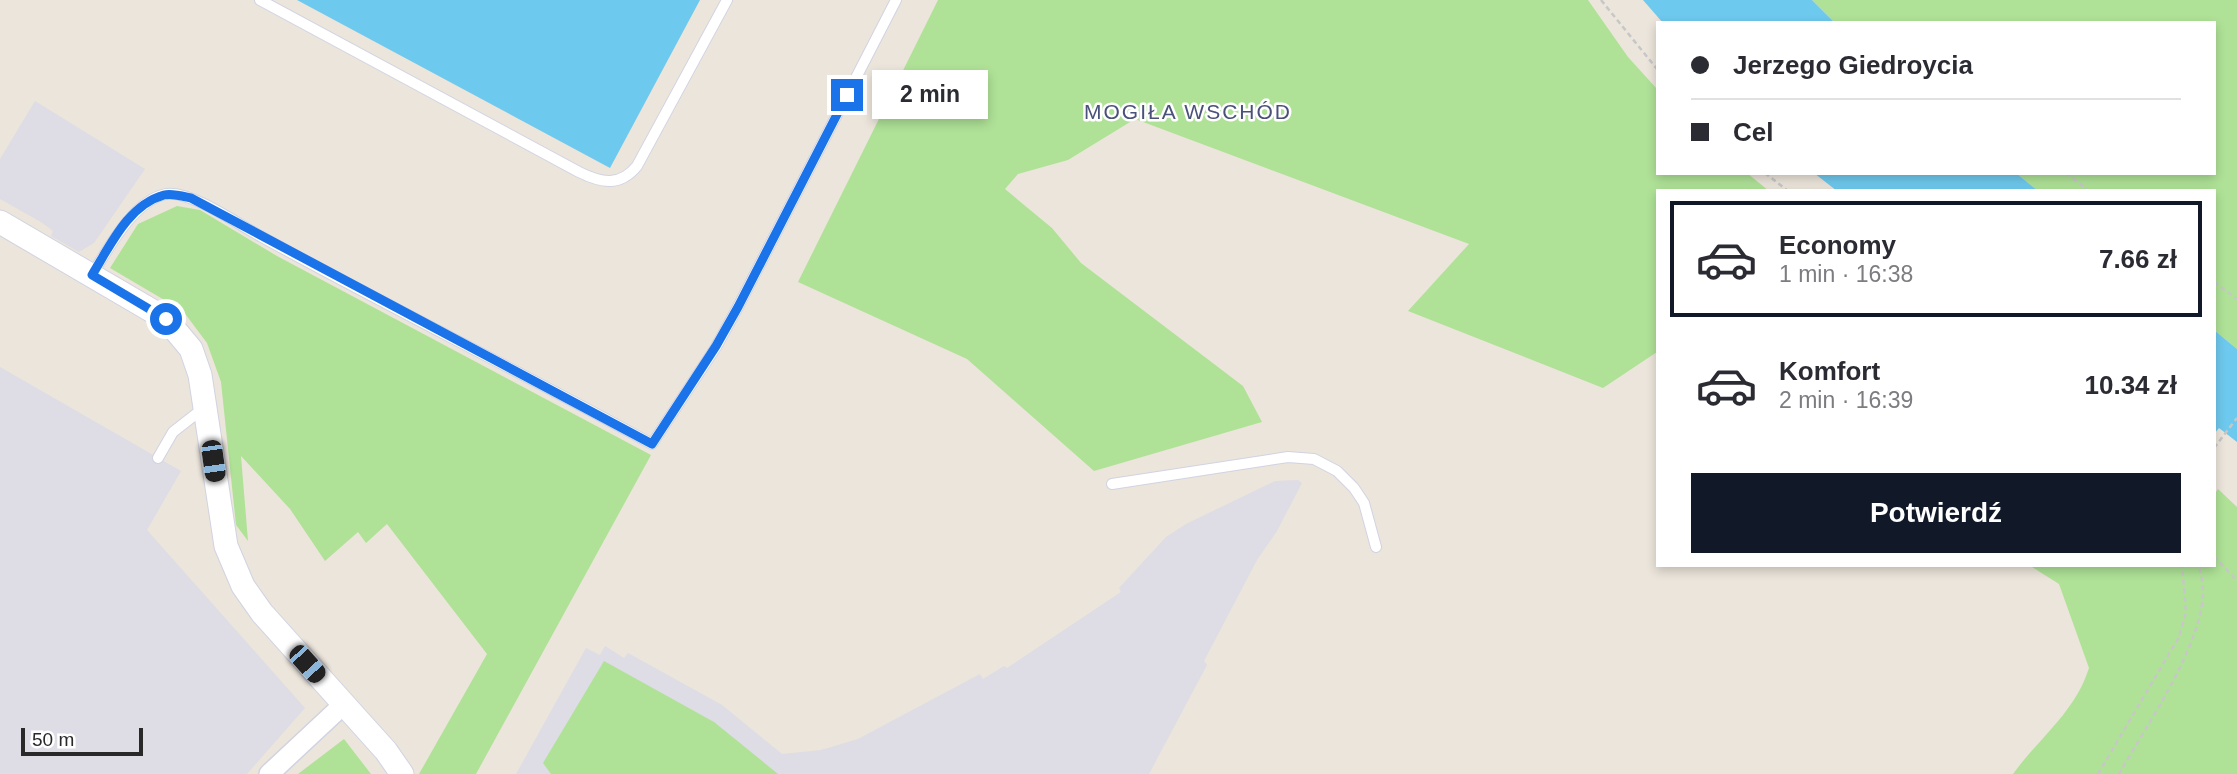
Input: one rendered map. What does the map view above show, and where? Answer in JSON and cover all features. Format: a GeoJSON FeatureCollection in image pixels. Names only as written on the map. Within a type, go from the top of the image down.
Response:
{"type":"FeatureCollection","features":[{"type":"Feature","properties":{"kind":"street"},"geometry":{"type":"LineString","coordinates":[[0,222],[156,311],[175,327],[191,349],[196,362],[226,546],[243,586],[262,613],[386,751],[402,774]]}},
{"type":"Feature","properties":{"kind":"street"},"geometry":{"type":"LineString","coordinates":[[269,774],[344,704]]}},
{"type":"Feature","properties":{"kind":"lane"},"geometry":{"type":"LineString","coordinates":[[260,0],[579,172],[603,182],[623,179],[637,166],[727,0]]}},
{"type":"Feature","properties":{"kind":"lane"},"geometry":{"type":"LineString","coordinates":[[92,275],[123,225],[136,213],[165,194],[191,198],[652,444],[716,346],[738,307],[896,0]]}},
{"type":"Feature","properties":{"kind":"lane"},"geometry":{"type":"LineString","coordinates":[[158,458],[173,432],[205,406]]}},
{"type":"Feature","properties":{"kind":"lane"},"geometry":{"type":"LineString","coordinates":[[1112,484],[1289,457],[1314,459],[1337,471],[1354,488],[1364,503],[1376,547]]}},
{"type":"Feature","properties":{"kind":"path"},"geometry":{"type":"LineString","coordinates":[[1601,0],[1656,68]]}},
{"type":"Feature","properties":{"kind":"path"},"geometry":{"type":"LineString","coordinates":[[1768,175],[1785,189]]}},
{"type":"Feature","properties":{"kind":"path"},"geometry":{"type":"LineString","coordinates":[[2069,175],[2087,189]]}},
{"type":"Feature","properties":{"kind":"path"},"geometry":{"type":"LineString","coordinates":[[2216,283],[2237,299]]}},
{"type":"Feature","properties":{"kind":"path"},"geometry":{"type":"LineString","coordinates":[[2216,445],[2237,418]]}},
{"type":"Feature","properties":{"kind":"path"},"geometry":{"type":"LineString","coordinates":[[2216,558],[2237,581]]}},
{"type":"Feature","properties":{"kind":"path"},"geometry":{"type":"LineString","coordinates":[[2098,774],[2179,637],[2186,612],[2182,567]]}},
{"type":"Feature","properties":{"kind":"path"},"geometry":{"type":"LineString","coordinates":[[2119,774],[2190,648],[2202,600],[2199,567]]}},
{"type":"Feature","properties":{"kind":"shaded area"},"geometry":{"type":"Polygon","coordinates":[[[35,101],[145,169],[94,243],[79,252],[51,236],[53,231],[41,222],[0,199],[0,159],[35,101]]]}},
{"type":"Feature","properties":{"kind":"shaded area"},"geometry":{"type":"Polygon","coordinates":[[[0,367],[181,471],[147,530],[305,708],[247,774],[0,774],[0,367]]]}},
{"type":"Feature","properties":{"kind":"shaded area"},"geometry":{"type":"Polygon","coordinates":[[[1298,480],[1302,483],[1277,531],[1257,560],[1204,661],[1207,665],[1149,774],[516,774],[586,648],[600,655],[605,646],[624,658],[628,653],[722,705],[782,754],[821,750],[858,739],[980,674],[983,679],[1004,666],[1007,668],[1121,592],[1119,588],[1166,537],[1186,524],[1275,481],[1298,480]]]}},
{"type":"Feature","properties":{"kind":"green space"},"geometry":{"type":"Polygon","coordinates":[[[938,0],[1588,0],[1628,57],[1656,88],[1656,175],[1749,175],[1767,189],[1656,189],[1656,353],[1603,388],[1408,311],[1469,244],[1135,119],[1068,160],[1018,174],[1005,189],[1052,228],[1081,263],[1243,386],[1262,422],[1094,471],[967,359],[798,282],[938,0]]]}},
{"type":"Feature","properties":{"kind":"green space"},"geometry":{"type":"Polygon","coordinates":[[[1812,0],[2237,0],[2237,349],[2216,332],[2216,189],[2036,189],[2018,175],[2216,175],[2216,21],[1833,21],[1812,0]]]}},
{"type":"Feature","properties":{"kind":"green space"},"geometry":{"type":"Polygon","coordinates":[[[177,206],[200,210],[277,256],[651,455],[476,774],[419,774],[487,654],[387,524],[366,543],[358,532],[325,561],[290,509],[241,456],[248,541],[236,525],[221,382],[207,343],[183,311],[110,268],[138,224],[177,206]]]}},
{"type":"Feature","properties":{"kind":"green space"},"geometry":{"type":"Polygon","coordinates":[[[2218,489],[2237,507],[2237,774],[2013,774],[2071,704],[2089,668],[2059,584],[2032,567],[2216,567],[2218,489]]]}},
{"type":"Feature","properties":{"kind":"green space"},"geometry":{"type":"Polygon","coordinates":[[[604,661],[714,722],[778,774],[551,774],[543,763],[604,661]]]}},
{"type":"Feature","properties":{"kind":"green space"},"geometry":{"type":"Polygon","coordinates":[[[344,739],[371,774],[298,774],[344,739]]]}},
{"type":"Feature","properties":{"kind":"water"},"geometry":{"type":"Polygon","coordinates":[[[297,0],[700,0],[610,168],[297,0]]]}},
{"type":"Feature","properties":{"kind":"water"},"geometry":{"type":"Polygon","coordinates":[[[1643,0],[1812,0],[1833,21],[1661,21],[1643,0]]]}},
{"type":"Feature","properties":{"kind":"water"},"geometry":{"type":"Polygon","coordinates":[[[1817,175],[2018,175],[2036,189],[1834,189],[1817,175]]]}},
{"type":"Feature","properties":{"kind":"water"},"geometry":{"type":"Polygon","coordinates":[[[2216,332],[2237,349],[2237,442],[2219,428],[2216,432],[2216,332]]]}},
{"type":"Feature","properties":{"kind":"district","name":"MOGIŁA WSCHÓD"},"geometry":{"type":"Point","coordinates":[1188,111]}},
{"type":"Feature","properties":{"kind":"route"},"geometry":{"type":"LineString","coordinates":[[166,319],[92,275],[123,225],[165,194],[191,198],[652,444],[716,346],[738,307],[847,95]]}}]}
